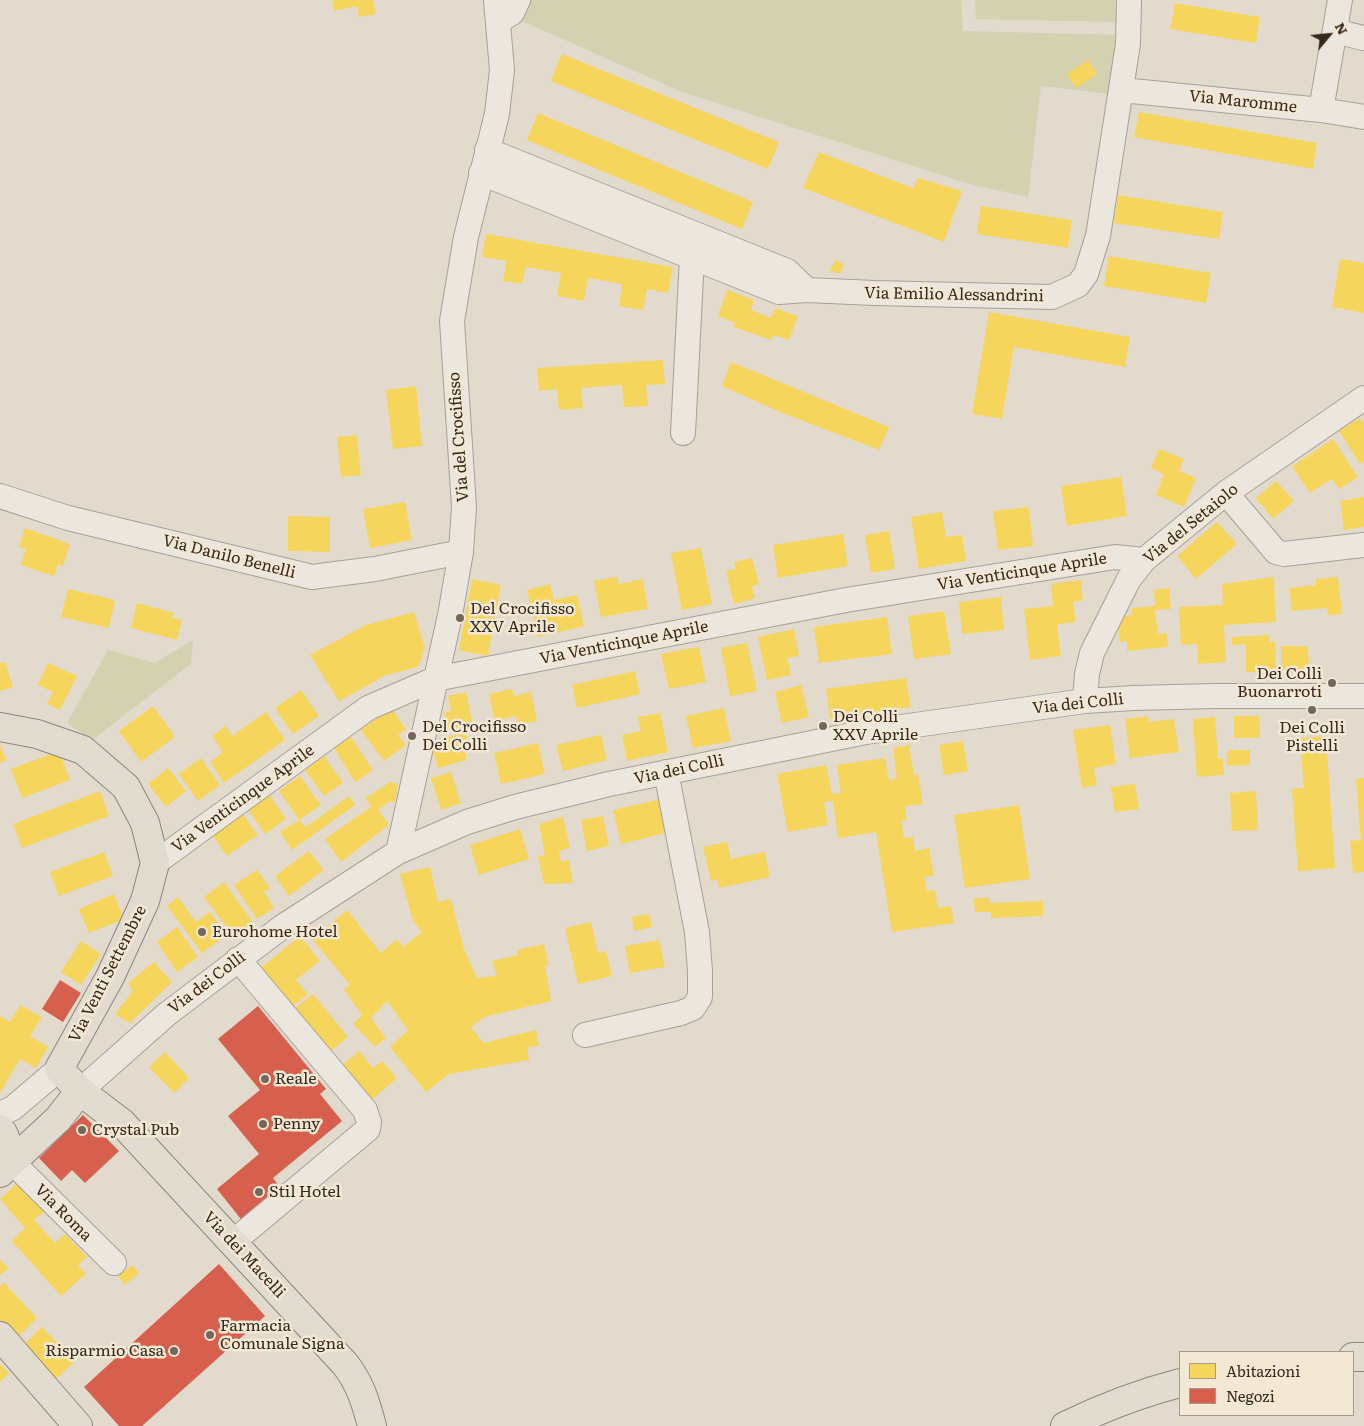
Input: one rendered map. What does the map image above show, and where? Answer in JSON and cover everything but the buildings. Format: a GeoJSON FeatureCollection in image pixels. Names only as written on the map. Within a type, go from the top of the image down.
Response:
{"type":"FeatureCollection","features":[{"type":"Feature","properties":{"kind":"main road","name":"Via Venti Settembre"},"geometry":{"type":"LineString","coordinates":[[0,727],[37,734],[83,750],[126,787],[145,823],[155,863],[145,901],[114,968],[59,1069]]}},
{"type":"Feature","properties":{"kind":"main road","name":"Via dei Macelli"},"geometry":{"type":"LineString","coordinates":[[59,1069],[80,1091],[117,1118],[354,1375],[365,1399],[372,1426]]}},
{"type":"Feature","properties":{"kind":"main road"},"geometry":{"type":"LineString","coordinates":[[4,1166],[58,1119],[80,1091]]}},
{"type":"Feature","properties":{"kind":"main road"},"geometry":{"type":"LineString","coordinates":[[0,1129],[7,1140],[4,1166]]}},
{"type":"Feature","properties":{"kind":"main road"},"geometry":{"type":"LineString","coordinates":[[0,1336],[78,1426]]}},
{"type":"Feature","properties":{"kind":"main road"},"geometry":{"type":"LineString","coordinates":[[1065,1426],[1160,1388],[1179,1383]]}},
{"type":"Feature","properties":{"kind":"street","name":"Via del Crocifisso"},"geometry":{"type":"LineString","coordinates":[[398,852],[450,616],[461,552],[464,507],[452,321],[466,237],[497,114],[502,70],[498,11],[512,13],[518,0]]}},
{"type":"Feature","properties":{"kind":"street","name":"Via Emilio Alessandrini"},"geometry":{"type":"LineString","coordinates":[[481,173],[696,246],[787,271],[806,290],[874,294],[1052,297],[1078,285],[1089,269],[1098,236],[1122,90],[1128,44],[1129,0]]}},
{"type":"Feature","properties":{"kind":"street"},"geometry":{"type":"LineString","coordinates":[[1321,110],[1340,0]]}},
{"type":"Feature","properties":{"kind":"street"},"geometry":{"type":"LineString","coordinates":[[1334,31],[1363,38]]}},
{"type":"Feature","properties":{"kind":"street","name":"Via Maromme"},"geometry":{"type":"LineString","coordinates":[[1122,90],[1321,110],[1364,117]]}},
{"type":"Feature","properties":{"kind":"street","name":"Via Emilio Alessandrini"},"geometry":{"type":"LineString","coordinates":[[487,150],[696,246]]}},
{"type":"Feature","properties":{"kind":"street"},"geometry":{"type":"LineString","coordinates":[[683,433],[696,246]]}},
{"type":"Feature","properties":{"kind":"street","name":"Via del Setaiolo"},"geometry":{"type":"LineString","coordinates":[[1085,702],[1087,674],[1092,653],[1129,579],[1144,560],[1226,493],[1364,398]]}},
{"type":"Feature","properties":{"kind":"street"},"geometry":{"type":"LineString","coordinates":[[1226,493],[1276,552],[1284,554],[1364,545]]}},
{"type":"Feature","properties":{"kind":"street","name":"Via Danilo Benelli"},"geometry":{"type":"LineString","coordinates":[[0,496],[68,518],[312,577],[375,569],[461,552]]}},
{"type":"Feature","properties":{"kind":"street","name":"Via Venticinque Aprile"},"geometry":{"type":"LineString","coordinates":[[155,863],[368,708],[435,680],[846,600],[1115,557],[1144,560]]}},
{"type":"Feature","properties":{"kind":"street","name":"Via dei Colli"},"geometry":{"type":"LineString","coordinates":[[80,1091],[167,1014],[238,959],[298,916],[398,852],[467,822],[515,807],[666,772],[866,732],[1085,702],[1215,696],[1364,696]]}},
{"type":"Feature","properties":{"kind":"street"},"geometry":{"type":"LineString","coordinates":[[585,1035],[681,1013],[693,1008],[700,997],[697,932],[666,772]]}},
{"type":"Feature","properties":{"kind":"street"},"geometry":{"type":"LineString","coordinates":[[233,1242],[368,1129],[369,1122],[365,1110],[238,959]]}},
{"type":"Feature","properties":{"kind":"street","name":"Via dei Macelli"},"geometry":{"type":"LineString","coordinates":[[114,1059],[106,1072],[104,1092],[110,1109],[117,1118]]}},
{"type":"Feature","properties":{"kind":"street"},"geometry":{"type":"LineString","coordinates":[[0,1114],[13,1108],[59,1069]]}},
{"type":"Feature","properties":{"kind":"street","name":"Via Roma"},"geometry":{"type":"LineString","coordinates":[[4,1166],[114,1263]]}},
{"type":"Feature","properties":{"kind":"shaded area"},"geometry":{"type":"Polygon","coordinates":[[[519,0],[961,0],[963,31],[1123,35],[1111,94],[1041,86],[1028,197],[973,185],[682,92],[520,20],[519,0]]]}},
{"type":"Feature","properties":{"kind":"shaded area"},"geometry":{"type":"Polygon","coordinates":[[[975,0],[1115,0],[1116,22],[976,19],[975,0]]]}},
{"type":"Feature","properties":{"kind":"shaded area"},"geometry":{"type":"Polygon","coordinates":[[[193,640],[191,664],[92,740],[67,723],[108,650],[155,663],[193,640]]]}},
{"type":"Feature","properties":{"kind":"place","name":"Del Crocifisso XXV Aprile"},"geometry":{"type":"Point","coordinates":[460,618]}},
{"type":"Feature","properties":{"kind":"place","name":"Dei Colli Buonarroti"},"geometry":{"type":"Point","coordinates":[1332,683]}},
{"type":"Feature","properties":{"kind":"place","name":"Dei Colli Pistelli"},"geometry":{"type":"Point","coordinates":[1312,710]}},
{"type":"Feature","properties":{"kind":"place","name":"Dei Colli XXV Aprile"},"geometry":{"type":"Point","coordinates":[823,726]}},
{"type":"Feature","properties":{"kind":"place","name":"Del Crocifisso Dei Colli"},"geometry":{"type":"Point","coordinates":[412,736]}},
{"type":"Feature","properties":{"kind":"place","name":"Eurohome Hotel"},"geometry":{"type":"Point","coordinates":[202,932]}},
{"type":"Feature","properties":{"kind":"place","name":"Reale"},"geometry":{"type":"Point","coordinates":[265,1079]}},
{"type":"Feature","properties":{"kind":"place","name":"Penny"},"geometry":{"type":"Point","coordinates":[263,1124]}},
{"type":"Feature","properties":{"kind":"place","name":"Crystal Pub"},"geometry":{"type":"Point","coordinates":[82,1130]}},
{"type":"Feature","properties":{"kind":"place","name":"Stil Hotel"},"geometry":{"type":"Point","coordinates":[259,1192]}},
{"type":"Feature","properties":{"kind":"place","name":"Farmacia Comunale Signa"},"geometry":{"type":"Point","coordinates":[210,1335]}},
{"type":"Feature","properties":{"kind":"place","name":"Risparmio Casa"},"geometry":{"type":"Point","coordinates":[174,1351]}}]}
